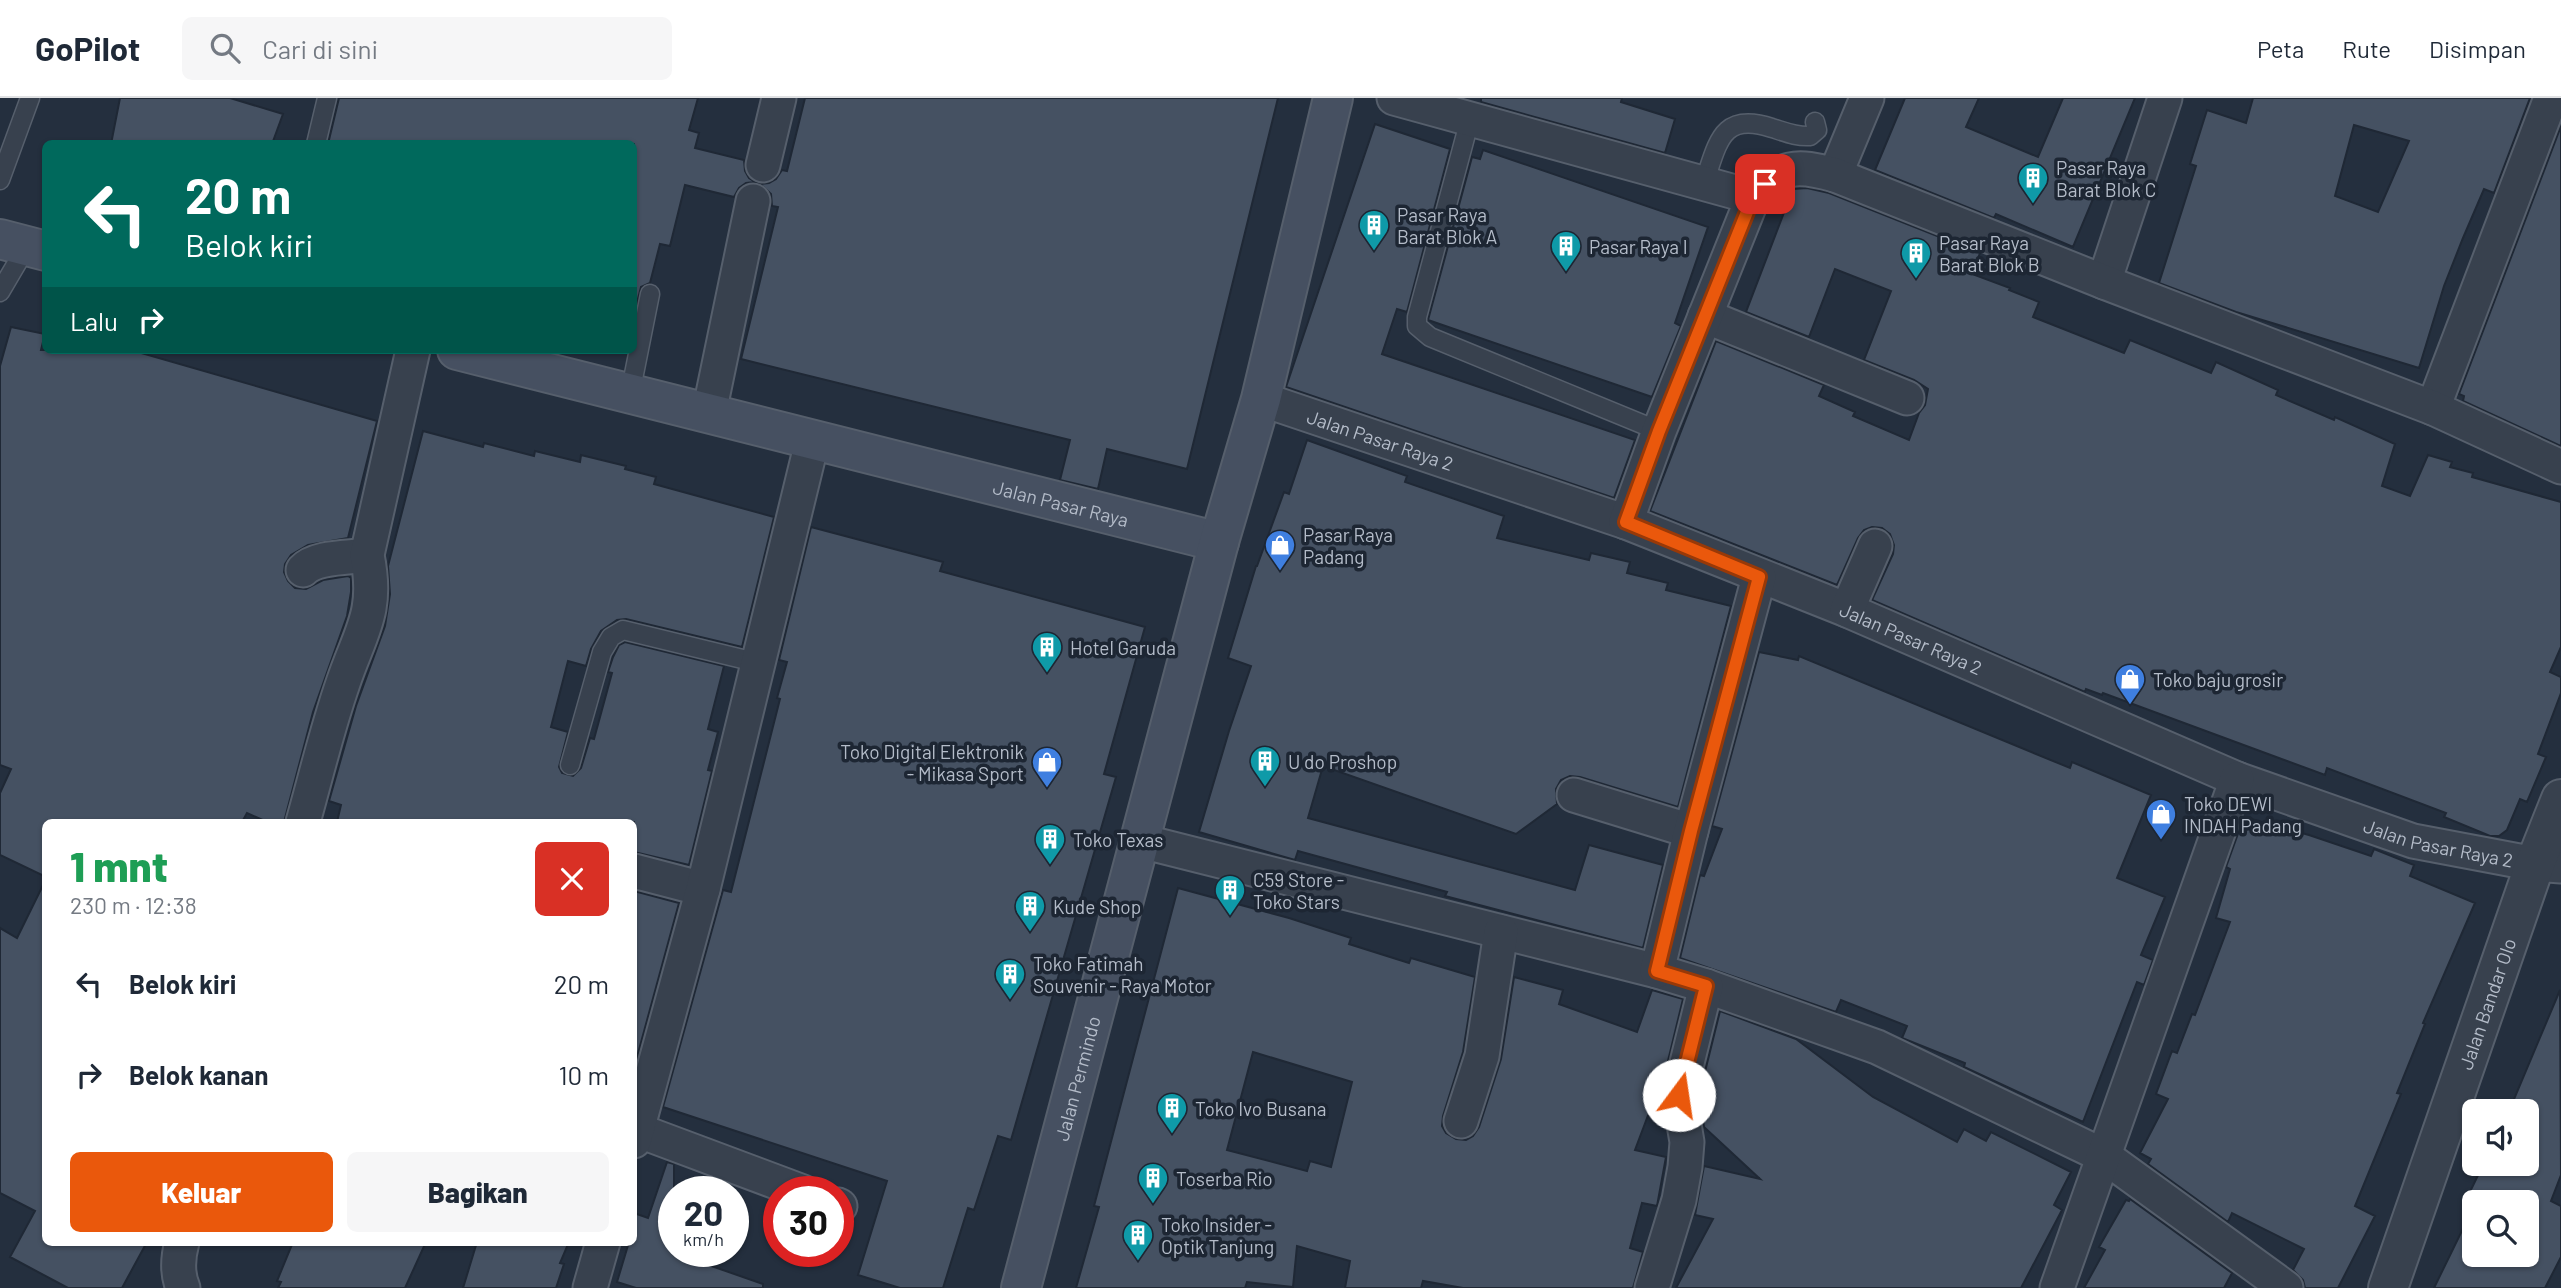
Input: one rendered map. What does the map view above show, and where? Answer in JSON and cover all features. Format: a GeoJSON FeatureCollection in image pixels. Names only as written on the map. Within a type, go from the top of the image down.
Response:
{"type":"FeatureCollection","features":[{"type":"Feature","properties":{"kind":"main road"},"geometry":{"type":"LineString","coordinates":[[1219,542],[1261,399],[1333,98]]}},
{"type":"Feature","properties":{"kind":"main road","name":"Jalan Pasar Raya"},"geometry":{"type":"LineString","coordinates":[[473,354],[709,413],[812,442],[1219,542]]}},
{"type":"Feature","properties":{"kind":"main road","name":"Jalan Permindo"},"geometry":{"type":"LineString","coordinates":[[1021,1288],[1219,542]]}},
{"type":"Feature","properties":{"kind":"street"},"geometry":{"type":"LineString","coordinates":[[763,165],[779,98]]}},
{"type":"Feature","properties":{"kind":"street"},"geometry":{"type":"LineString","coordinates":[[1394,98],[1753,197]]}},
{"type":"Feature","properties":{"kind":"street"},"geometry":{"type":"LineString","coordinates":[[1835,175],[1867,98]]}},
{"type":"Feature","properties":{"kind":"street"},"geometry":{"type":"LineString","coordinates":[[2104,282],[2165,98]]}},
{"type":"Feature","properties":{"kind":"street"},"geometry":{"type":"LineString","coordinates":[[2433,408],[2551,98]]}},
{"type":"Feature","properties":{"kind":"street"},"geometry":{"type":"LineString","coordinates":[[1626,522],[1659,431],[1753,197],[1765,184],[1787,170],[1806,167],[1835,175],[2433,408],[2561,467]]}},
{"type":"Feature","properties":{"kind":"street"},"geometry":{"type":"LineString","coordinates":[[709,413],[751,213]]}},
{"type":"Feature","properties":{"kind":"street"},"geometry":{"type":"LineString","coordinates":[[1705,316],[1907,398]]}},
{"type":"Feature","properties":{"kind":"street"},"geometry":{"type":"LineString","coordinates":[[304,819],[342,683],[370,612],[372,580],[367,555],[412,354]]}},
{"type":"Feature","properties":{"kind":"street","name":"Jalan Pasar Raya 2"},"geometry":{"type":"LineString","coordinates":[[1261,399],[1626,522],[1847,610],[2237,779],[2413,841],[2548,865]]}},
{"type":"Feature","properties":{"kind":"street"},"geometry":{"type":"LineString","coordinates":[[637,1129],[703,889],[812,442]]}},
{"type":"Feature","properties":{"kind":"street"},"geometry":{"type":"LineString","coordinates":[[1847,610],[1875,545]]}},
{"type":"Feature","properties":{"kind":"street"},"geometry":{"type":"LineString","coordinates":[[303,570],[307,565],[324,561],[367,555]]}},
{"type":"Feature","properties":{"kind":"street"},"geometry":{"type":"LineString","coordinates":[[1657,971],[1691,831],[1759,577]]}},
{"type":"Feature","properties":{"kind":"street"},"geometry":{"type":"LineString","coordinates":[[2057,1288],[2237,779]]}},
{"type":"Feature","properties":{"kind":"street"},"geometry":{"type":"LineString","coordinates":[[1574,795],[1691,831]]}},
{"type":"Feature","properties":{"kind":"street","name":"Jalan Bandar Olo"},"geometry":{"type":"LineString","coordinates":[[2388,1288],[2548,865],[2561,799]]}},
{"type":"Feature","properties":{"kind":"street"},"geometry":{"type":"LineString","coordinates":[[1141,841],[1657,971],[1877,1048],[2104,1156],[2286,1288]]}},
{"type":"Feature","properties":{"kind":"street"},"geometry":{"type":"LineString","coordinates":[[637,872],[703,889]]}},
{"type":"Feature","properties":{"kind":"street"},"geometry":{"type":"LineString","coordinates":[[1461,1121],[1482,1056],[1501,932]]}},
{"type":"Feature","properties":{"kind":"street"},"geometry":{"type":"LineString","coordinates":[[1652,1288],[1679,1200],[1685,1167],[1687,1142],[1679,1095],[1706,986]]}},
{"type":"Feature","properties":{"kind":"street"},"geometry":{"type":"LineString","coordinates":[[637,1137],[763,1179]]}},
{"type":"Feature","properties":{"kind":"street"},"geometry":{"type":"LineString","coordinates":[[182,1246],[180,1280],[183,1288]]}},
{"type":"Feature","properties":{"kind":"street"},"geometry":{"type":"LineString","coordinates":[[590,1288],[602,1246]]}},
{"type":"Feature","properties":{"kind":"lane"},"geometry":{"type":"LineString","coordinates":[[0,180],[30,98]]}},
{"type":"Feature","properties":{"kind":"lane"},"geometry":{"type":"LineString","coordinates":[[318,140],[327,98]]}},
{"type":"Feature","properties":{"kind":"lane"},"geometry":{"type":"LineString","coordinates":[[1470,119],[1417,317],[1417,326],[1430,337],[1659,431]]}},
{"type":"Feature","properties":{"kind":"lane"},"geometry":{"type":"LineString","coordinates":[[1704,183],[1720,140],[1727,129],[1737,123],[1755,122],[1801,137],[1810,136],[1817,130],[1815,122]]}},
{"type":"Feature","properties":{"kind":"lane"},"geometry":{"type":"LineString","coordinates":[[0,292],[24,245]]}},
{"type":"Feature","properties":{"kind":"lane"},"geometry":{"type":"LineString","coordinates":[[637,333],[650,295]]}},
{"type":"Feature","properties":{"kind":"lane"},"geometry":{"type":"LineString","coordinates":[[630,394],[635,354]]}},
{"type":"Feature","properties":{"kind":"lane"},"geometry":{"type":"LineString","coordinates":[[570,765],[602,652],[611,637],[623,630],[759,663]]}},
{"type":"Feature","properties":{"kind":"building"},"geometry":{"type":"Polygon","coordinates":[[[120,98],[230,98],[283,114],[273,140],[112,140],[120,98]]]}},
{"type":"Feature","properties":{"kind":"building"},"geometry":{"type":"Polygon","coordinates":[[[339,98],[698,98],[689,130],[699,133],[695,148],[744,160],[745,171],[755,182],[746,183],[739,188],[734,197],[685,185],[670,246],[660,244],[650,283],[641,287],[637,302],[637,140],[329,140],[339,98]]]}},
{"type":"Feature","properties":{"kind":"building"},"geometry":{"type":"Polygon","coordinates":[[[805,98],[1278,98],[1187,469],[1107,449],[1098,489],[1060,480],[1070,440],[741,359],[778,207],[772,206],[771,194],[760,184],[776,179],[782,170],[787,171],[805,98]]]}},
{"type":"Feature","properties":{"kind":"building"},"geometry":{"type":"Polygon","coordinates":[[[1481,98],[1622,98],[1621,102],[1675,119],[1665,153],[1481,102],[1481,98]]]}},
{"type":"Feature","properties":{"kind":"building","name":"Pasar Raya Barat Blok C"},"geometry":{"type":"Polygon","coordinates":[[[1905,98],[1979,98],[1966,127],[2038,157],[2063,98],[2135,98],[2073,247],[1996,214],[1994,218],[1875,170],[1905,98]]]}},
{"type":"Feature","properties":{"kind":"building"},"geometry":{"type":"Polygon","coordinates":[[[2253,98],[2530,98],[2494,193],[2484,189],[2463,238],[2444,286],[2419,368],[2236,312],[2159,283],[2196,166],[2190,164],[2207,110],[2246,123],[2253,98]],[[2354,125],[2335,196],[2378,212],[2409,141],[2354,125]]]}},
{"type":"Feature","properties":{"kind":"building","name":"Pasar Raya Barat Blok A"},"geometry":{"type":"Polygon","coordinates":[[[1375,124],[1450,149],[1407,312],[1397,309],[1382,354],[1635,440],[1614,498],[1286,387],[1375,124]]]}},
{"type":"Feature","properties":{"kind":"building"},"geometry":{"type":"Polygon","coordinates":[[[2561,126],[2561,446],[2463,401],[2464,396],[2459,394],[2561,126]]]}},
{"type":"Feature","properties":{"kind":"building","name":"Pasar Raya I"},"geometry":{"type":"Polygon","coordinates":[[[1483,150],[1708,227],[1675,323],[1681,326],[1652,397],[1428,320],[1472,157],[1480,159],[1483,150]]]}},
{"type":"Feature","properties":{"kind":"building"},"geometry":{"type":"Polygon","coordinates":[[[1807,188],[1829,193],[1980,253],[1972,274],[2039,302],[2033,317],[2124,353],[2130,340],[2211,373],[2216,362],[2278,390],[2276,395],[2334,420],[2335,417],[2395,444],[2382,486],[2410,496],[2428,455],[2452,462],[2450,467],[2473,473],[2472,477],[2561,502],[2561,647],[2550,672],[2561,677],[2561,693],[2538,754],[2546,757],[2527,802],[2520,799],[2507,830],[2499,836],[2490,836],[2444,817],[2446,813],[2327,768],[2325,775],[2103,693],[2102,695],[2086,689],[2085,692],[1872,600],[1893,554],[1894,545],[1890,534],[1882,528],[1864,530],[1837,585],[1650,511],[1716,341],[1824,385],[1819,396],[1855,412],[1853,416],[1909,440],[1919,413],[1925,405],[1928,389],[1914,380],[1864,360],[1891,291],[1835,269],[1809,337],[1746,312],[1793,189],[1807,188]]]}},
{"type":"Feature","properties":{"kind":"building"},"geometry":{"type":"Polygon","coordinates":[[[11,327],[42,333],[42,354],[145,354],[377,421],[348,538],[308,545],[291,555],[285,564],[284,572],[295,588],[306,589],[323,580],[348,576],[351,578],[351,592],[347,616],[313,712],[285,819],[260,819],[247,813],[244,819],[42,819],[42,875],[0,855],[0,793],[11,769],[0,765],[0,366],[11,327]]]}},
{"type":"Feature","properties":{"kind":"building"},"geometry":{"type":"Polygon","coordinates":[[[423,431],[483,447],[484,443],[534,456],[535,451],[580,462],[581,455],[626,466],[625,469],[656,477],[654,484],[774,517],[742,647],[626,619],[617,620],[601,631],[591,649],[586,666],[568,661],[551,727],[568,732],[559,767],[562,773],[573,776],[581,768],[590,738],[594,739],[612,673],[608,672],[619,645],[625,642],[724,666],[708,729],[718,732],[708,770],[712,771],[689,865],[637,853],[637,819],[338,819],[341,805],[329,801],[356,706],[385,626],[390,594],[388,566],[423,431]]]}},
{"type":"Feature","properties":{"kind":"building"},"geometry":{"type":"Polygon","coordinates":[[[1307,440],[1407,476],[1405,482],[1504,516],[1497,538],[1589,560],[1591,553],[1630,562],[1627,573],[1668,583],[1666,590],[1731,606],[1678,807],[1570,776],[1561,780],[1556,789],[1557,804],[1516,834],[1323,766],[1308,818],[1575,890],[1589,845],[1663,865],[1643,948],[1445,896],[1447,892],[1298,851],[1295,860],[1199,832],[1251,666],[1228,658],[1256,566],[1284,492],[1289,494],[1307,440]]]}},
{"type":"Feature","properties":{"kind":"building"},"geometry":{"type":"Polygon","coordinates":[[[811,527],[943,562],[940,571],[1145,627],[1104,774],[1116,777],[1011,1140],[998,1136],[974,1210],[968,1208],[943,1288],[900,1288],[858,1275],[887,1181],[663,1107],[723,890],[731,892],[780,699],[777,698],[787,662],[779,660],[811,527]]]}},
{"type":"Feature","properties":{"kind":"building"},"geometry":{"type":"Polygon","coordinates":[[[1759,652],[1798,660],[1799,656],[2070,768],[2072,762],[2151,795],[2117,878],[2165,897],[2141,955],[2153,960],[2144,985],[2137,982],[2083,1122],[1964,1067],[1965,1063],[1902,1038],[1907,1026],[1841,1000],[1836,1012],[1680,958],[1700,875],[1704,876],[1722,829],[1712,826],[1759,652]]]}},
{"type":"Feature","properties":{"kind":"building"},"geometry":{"type":"Polygon","coordinates":[[[2244,817],[2371,856],[2374,849],[2414,865],[2410,876],[2475,903],[2423,1023],[2425,1024],[2397,1093],[2401,1094],[2355,1206],[2375,1216],[2338,1288],[2305,1288],[2303,1280],[2293,1270],[2304,1249],[2232,1213],[2228,1222],[2148,1164],[2151,1159],[2140,1153],[2168,1099],[2156,1094],[2172,1051],[2177,1053],[2192,1014],[2195,1015],[2230,922],[2216,918],[2230,869],[2226,867],[2244,817]]]}},
{"type":"Feature","properties":{"kind":"building"},"geometry":{"type":"Polygon","coordinates":[[[42,887],[42,1246],[145,1246],[122,1288],[68,1288],[10,1257],[35,1211],[0,1193],[0,928],[17,938],[42,887]]]}},
{"type":"Feature","properties":{"kind":"building"},"geometry":{"type":"Polygon","coordinates":[[[1178,888],[1351,938],[1349,944],[1409,963],[1411,958],[1475,977],[1463,1052],[1443,1116],[1442,1126],[1446,1133],[1456,1139],[1466,1140],[1473,1136],[1479,1127],[1501,1059],[1514,977],[1563,990],[1559,1004],[1637,1032],[1652,990],[1683,999],[1667,1065],[1635,1150],[1666,1157],[1657,1206],[1642,1203],[1630,1248],[1643,1252],[1633,1288],[1463,1288],[1423,1281],[1421,1288],[1345,1288],[1350,1261],[1297,1246],[1293,1287],[1247,1282],[1245,1288],[1076,1288],[1099,1207],[1094,1206],[1178,888]],[[1253,1052],[1227,1150],[1307,1171],[1310,1161],[1331,1167],[1352,1082],[1253,1052]]]}},
{"type":"Feature","properties":{"kind":"building"},"geometry":{"type":"Polygon","coordinates":[[[637,892],[679,903],[637,1057],[637,892]]]}},
{"type":"Feature","properties":{"kind":"building"},"geometry":{"type":"Polygon","coordinates":[[[2560,990],[2561,1175],[2551,1201],[2561,1206],[2561,1257],[2545,1288],[2434,1288],[2462,1231],[2462,1267],[2539,1267],[2539,1190],[2471,1190],[2478,1176],[2539,1176],[2539,1099],[2514,1099],[2560,990]]]}},
{"type":"Feature","properties":{"kind":"building"},"geometry":{"type":"Polygon","coordinates":[[[1720,1011],[1796,1039],[1873,1097],[1957,1142],[1964,1129],[1986,1141],[1991,1132],[2071,1172],[2054,1205],[2062,1210],[2021,1288],[1676,1288],[1713,1219],[1695,1215],[1704,1166],[1760,1179],[1704,1127],[1699,1096],[1720,1011]]]}},
{"type":"Feature","properties":{"kind":"building"},"geometry":{"type":"Polygon","coordinates":[[[667,1162],[674,1164],[674,1176],[662,1176],[667,1162]]]}},
{"type":"Feature","properties":{"kind":"building"},"geometry":{"type":"Polygon","coordinates":[[[658,1189],[658,1267],[714,1267],[763,1284],[763,1288],[636,1288],[617,1282],[628,1246],[637,1246],[637,1214],[648,1218],[658,1189]]]}},
{"type":"Feature","properties":{"kind":"building"},"geometry":{"type":"Polygon","coordinates":[[[2130,1199],[2232,1273],[2224,1288],[2084,1288],[2105,1250],[2099,1247],[2126,1200],[2130,1199]]]}},
{"type":"Feature","properties":{"kind":"building"},"geometry":{"type":"Polygon","coordinates":[[[291,1246],[424,1246],[405,1288],[278,1288],[281,1282],[277,1281],[291,1246]]]}},
{"type":"Feature","properties":{"kind":"building"},"geometry":{"type":"Polygon","coordinates":[[[476,1246],[567,1246],[560,1263],[564,1264],[556,1288],[463,1288],[476,1246]]]}},
{"type":"Feature","properties":{"kind":"place","name":"Pasar Raya Barat Blok C"},"geometry":{"type":"Point","coordinates":[2033,205]}},
{"type":"Feature","properties":{"kind":"place","name":"Pasar Raya Barat Blok A"},"geometry":{"type":"Point","coordinates":[1374,252]}},
{"type":"Feature","properties":{"kind":"place","name":"Pasar Raya I"},"geometry":{"type":"Point","coordinates":[1566,273]}},
{"type":"Feature","properties":{"kind":"place","name":"Pasar Raya Barat Blok B"},"geometry":{"type":"Point","coordinates":[1916,280]}},
{"type":"Feature","properties":{"kind":"place","name":"Pasar Raya Padang"},"geometry":{"type":"Point","coordinates":[1280,572]}},
{"type":"Feature","properties":{"kind":"place","name":"Hotel Garuda"},"geometry":{"type":"Point","coordinates":[1047,674]}},
{"type":"Feature","properties":{"kind":"place","name":"Toko baju grosir"},"geometry":{"type":"Point","coordinates":[2130,706]}},
{"type":"Feature","properties":{"kind":"place","name":"U do Proshop"},"geometry":{"type":"Point","coordinates":[1265,788]}},
{"type":"Feature","properties":{"kind":"place","name":"Toko Digital Elektronik - Mikasa Sport"},"geometry":{"type":"Point","coordinates":[1047,789]}},
{"type":"Feature","properties":{"kind":"place","name":"Toko DEWI INDAH Padang"},"geometry":{"type":"Point","coordinates":[2161,841]}},
{"type":"Feature","properties":{"kind":"place","name":"Toko Texas"},"geometry":{"type":"Point","coordinates":[1050,866]}},
{"type":"Feature","properties":{"kind":"place","name":"C59 Store - Toko Stars"},"geometry":{"type":"Point","coordinates":[1230,917]}},
{"type":"Feature","properties":{"kind":"place","name":"Kude Shop"},"geometry":{"type":"Point","coordinates":[1030,933]}},
{"type":"Feature","properties":{"kind":"place","name":"Toko Fatimah Souvenir - Raya Motor"},"geometry":{"type":"Point","coordinates":[1010,1001]}},
{"type":"Feature","properties":{"kind":"place","name":"Toko Ivo Busana"},"geometry":{"type":"Point","coordinates":[1172,1135]}},
{"type":"Feature","properties":{"kind":"place","name":"Toserba Rio"},"geometry":{"type":"Point","coordinates":[1153,1205]}},
{"type":"Feature","properties":{"kind":"place","name":"Toko Insider - Optik Tanjung"},"geometry":{"type":"Point","coordinates":[1138,1262]}},
{"type":"Feature","properties":{"kind":"route"},"geometry":{"type":"LineString","coordinates":[[1679,1095],[1706,986],[1657,971],[1691,831],[1759,577],[1626,522],[1659,431],[1753,197],[1765,184]]}}]}
